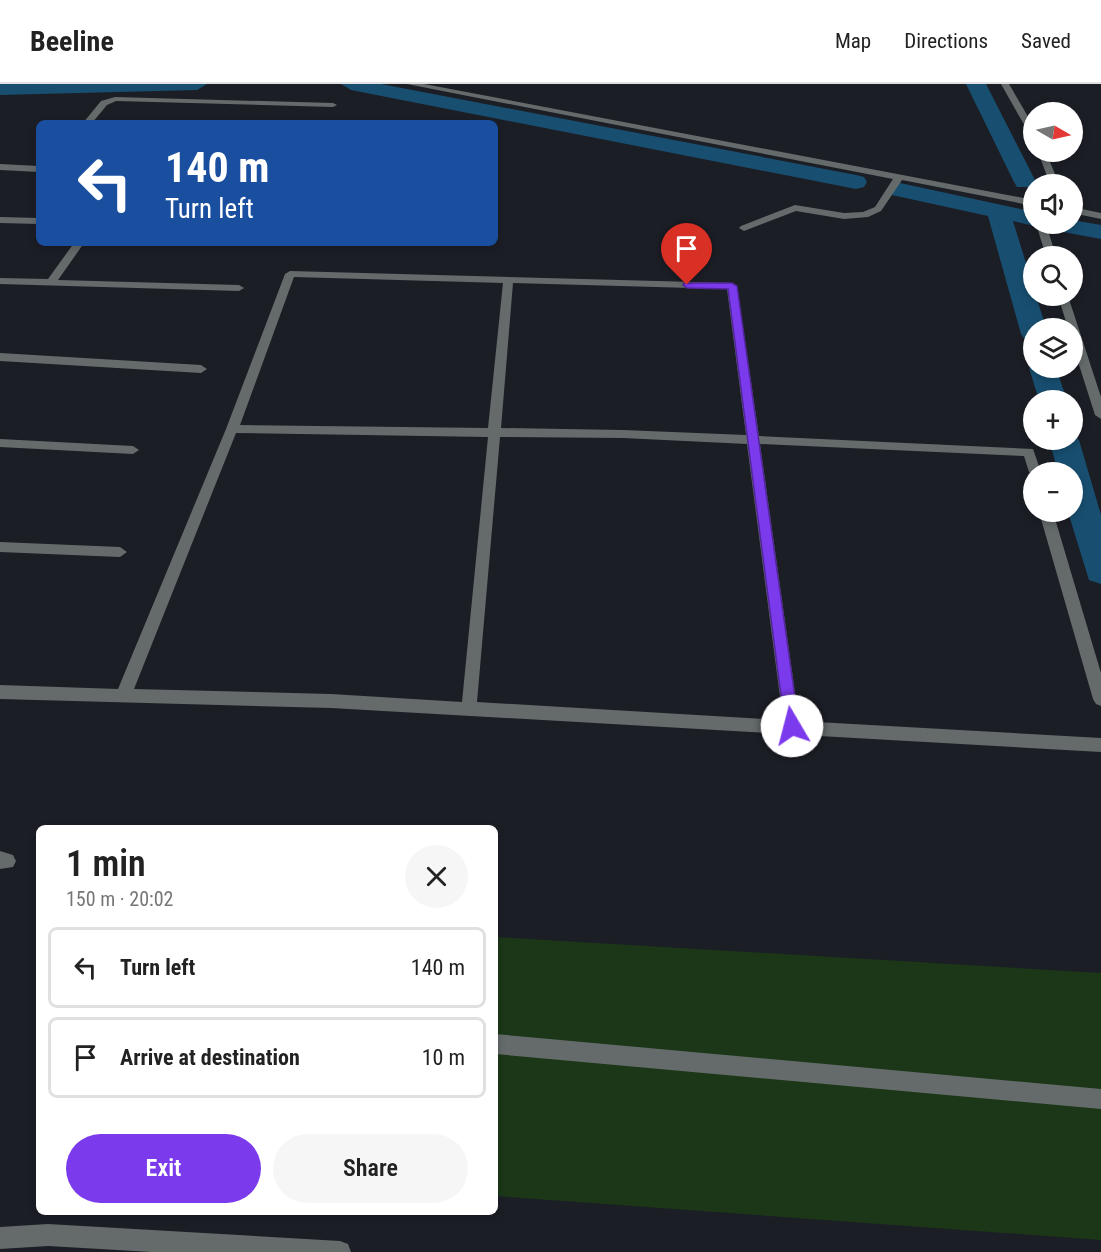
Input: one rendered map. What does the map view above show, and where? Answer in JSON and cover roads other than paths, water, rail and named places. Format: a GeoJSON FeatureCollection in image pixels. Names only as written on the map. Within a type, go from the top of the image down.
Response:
{"type":"FeatureCollection","features":[{"type":"Feature","properties":{"kind":"street"},"geometry":{"type":"LineString","coordinates":[[411,84],[1023,201]]}},
{"type":"Feature","properties":{"kind":"street"},"geometry":{"type":"LineString","coordinates":[[1005,84],[1023,116]]}},
{"type":"Feature","properties":{"kind":"street"},"geometry":{"type":"LineString","coordinates":[[90,120],[104,103],[115,99],[333,105]]}},
{"type":"Feature","properties":{"kind":"street"},"geometry":{"type":"LineString","coordinates":[[0,167],[36,169]]}},
{"type":"Feature","properties":{"kind":"street"},"geometry":{"type":"LineString","coordinates":[[744,228],[795,208],[844,216],[865,215],[878,209],[898,178]]}},
{"type":"Feature","properties":{"kind":"street"},"geometry":{"type":"LineString","coordinates":[[1083,212],[1101,216]]}},
{"type":"Feature","properties":{"kind":"street"},"geometry":{"type":"LineString","coordinates":[[0,220],[36,221]]}},
{"type":"Feature","properties":{"kind":"street"},"geometry":{"type":"LineString","coordinates":[[51,282],[77,246]]}},
{"type":"Feature","properties":{"kind":"street"},"geometry":{"type":"LineString","coordinates":[[123,696],[232,429],[290,274],[732,286],[792,726]]}},
{"type":"Feature","properties":{"kind":"street"},"geometry":{"type":"LineString","coordinates":[[469,708],[508,280]]}},
{"type":"Feature","properties":{"kind":"street"},"geometry":{"type":"LineString","coordinates":[[0,281],[239,288]]}},
{"type":"Feature","properties":{"kind":"street"},"geometry":{"type":"LineString","coordinates":[[1067,306],[1101,415]]}},
{"type":"Feature","properties":{"kind":"street"},"geometry":{"type":"LineString","coordinates":[[0,357],[201,369]]}},
{"type":"Feature","properties":{"kind":"street"},"geometry":{"type":"LineString","coordinates":[[232,429],[752,440],[1029,452],[1032,462]]}},
{"type":"Feature","properties":{"kind":"street"},"geometry":{"type":"LineString","coordinates":[[0,443],[133,450]]}},
{"type":"Feature","properties":{"kind":"street"},"geometry":{"type":"LineString","coordinates":[[1049,522],[1101,699]]}},
{"type":"Feature","properties":{"kind":"street"},"geometry":{"type":"LineString","coordinates":[[0,547],[120,552]]}},
{"type":"Feature","properties":{"kind":"street"},"geometry":{"type":"LineString","coordinates":[[0,692],[331,701],[1101,745]]}},
{"type":"Feature","properties":{"kind":"street"},"geometry":{"type":"LineString","coordinates":[[498,1044],[1101,1099]]}},
{"type":"Feature","properties":{"kind":"street"},"geometry":{"type":"LineString","coordinates":[[0,1238],[48,1235],[340,1252]]}},
{"type":"Feature","properties":{"kind":"waterway"},"geometry":{"type":"LineString","coordinates":[[0,89],[197,84]]}},
{"type":"Feature","properties":{"kind":"waterway"},"geometry":{"type":"LineString","coordinates":[[351,84],[856,182]]}},
{"type":"Feature","properties":{"kind":"waterway"},"geometry":{"type":"LineString","coordinates":[[976,84],[1023,178]]}},
{"type":"Feature","properties":{"kind":"waterway"},"geometry":{"type":"LineString","coordinates":[[900,190],[998,211]]}},
{"type":"Feature","properties":{"kind":"waterway"},"geometry":{"type":"LineString","coordinates":[[998,211],[1023,217]]}},
{"type":"Feature","properties":{"kind":"waterway"},"geometry":{"type":"LineString","coordinates":[[998,211],[1029,318]]}},
{"type":"Feature","properties":{"kind":"waterway"},"geometry":{"type":"LineString","coordinates":[[1083,229],[1101,232]]}},
{"type":"Feature","properties":{"kind":"waterway"},"geometry":{"type":"LineString","coordinates":[[1046,378],[1050,390]]}},
{"type":"Feature","properties":{"kind":"waterway"},"geometry":{"type":"LineString","coordinates":[[1067,450],[1101,571]]}}]}
